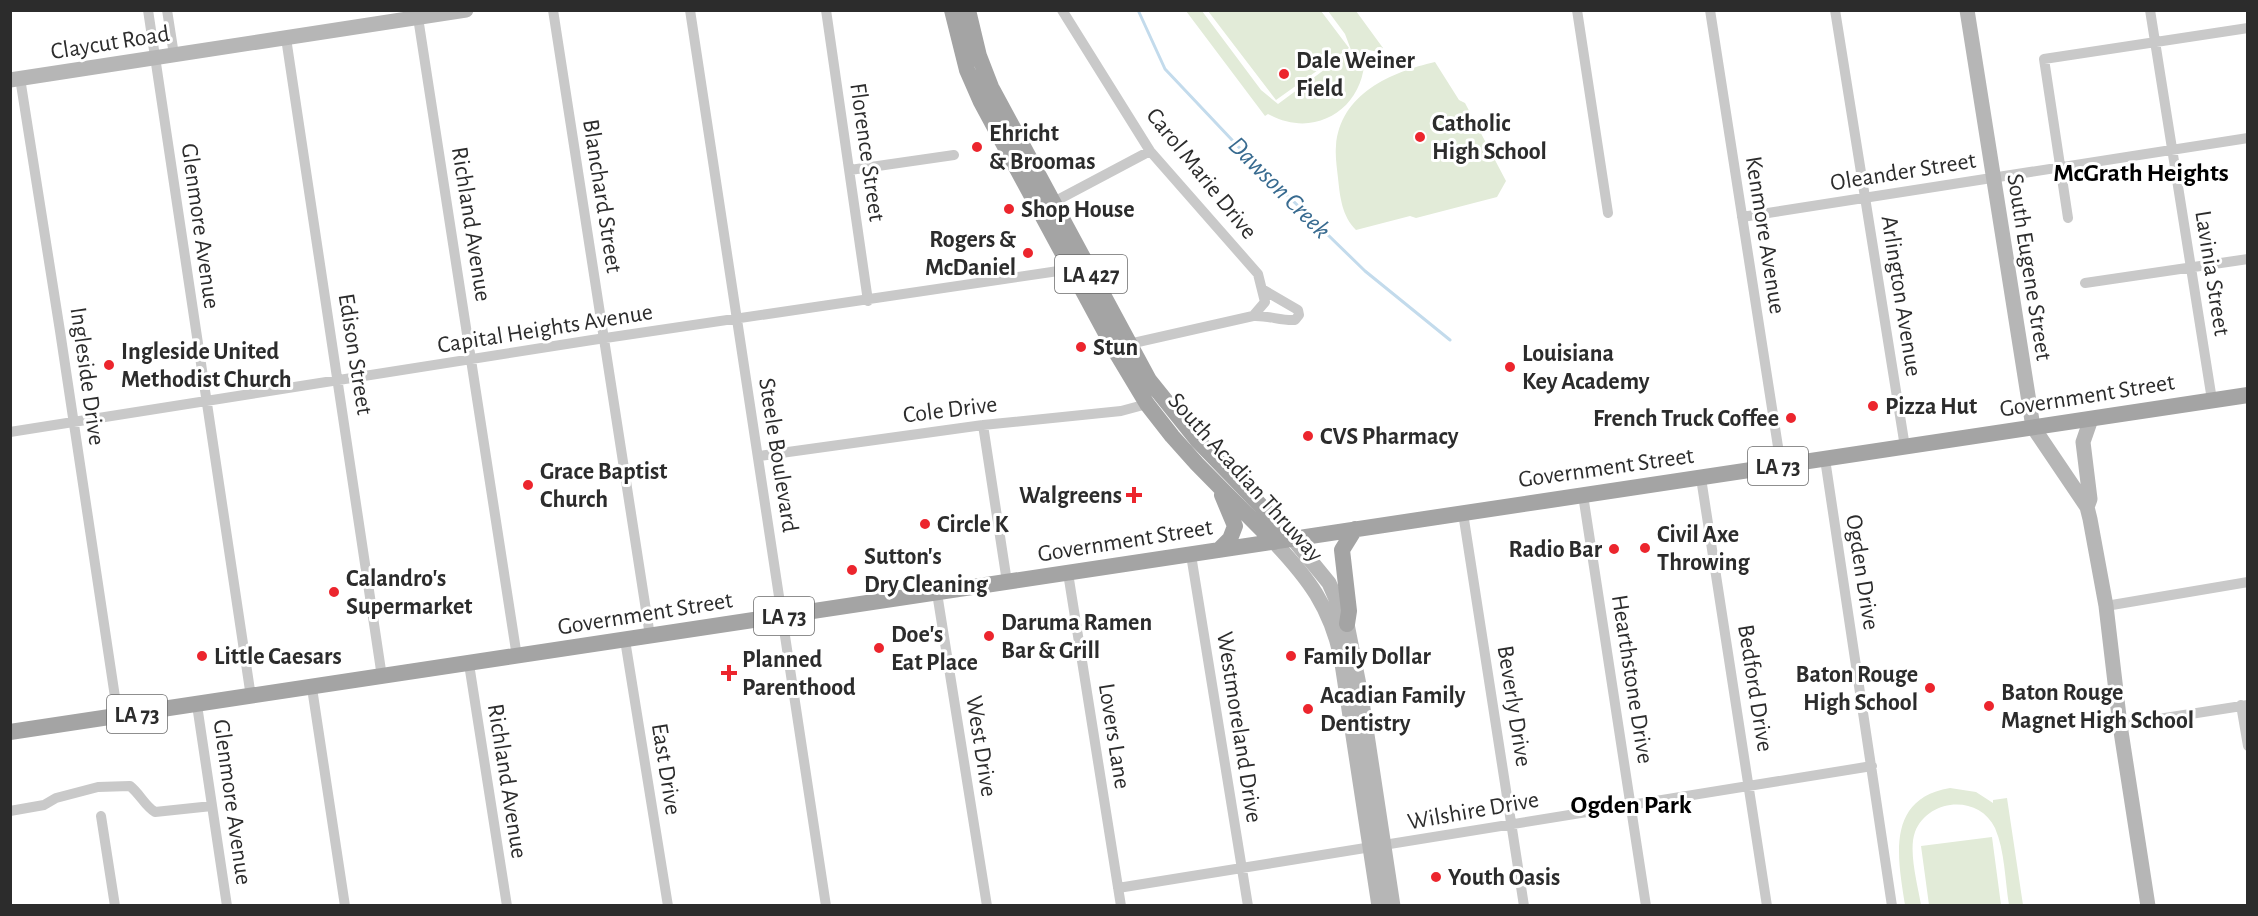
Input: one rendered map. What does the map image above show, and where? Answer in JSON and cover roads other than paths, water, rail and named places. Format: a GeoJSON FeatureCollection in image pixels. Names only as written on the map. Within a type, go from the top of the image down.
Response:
{"type":"FeatureCollection","features":[{"type":"Feature","properties":{"kind":"main road","name":"South Acadian Thruway"},"geometry":{"type":"LineString","coordinates":[[952,10],[971,80],[1006,150],[1046,206]]}},
{"type":"Feature","properties":{"kind":"main road","name":"South Acadian Thruway"},"geometry":{"type":"LineString","coordinates":[[968,10],[984,71],[1117,354],[1147,404],[1172,436],[1274,542]]}},
{"type":"Feature","properties":{"kind":"main road","name":"South Acadian Thruway"},"geometry":{"type":"LineString","coordinates":[[1075,261],[1129,344],[1149,380],[1184,425],[1293,539]]}},
{"type":"Feature","properties":{"kind":"main road","name":"Government Street"},"geometry":{"type":"LineString","coordinates":[[10,732],[2247,395]]}},
{"type":"Feature","properties":{"kind":"main road"},"geometry":{"type":"LineString","coordinates":[[1216,484],[1235,526],[1230,539],[1219,550]]}},
{"type":"Feature","properties":{"kind":"main road"},"geometry":{"type":"LineString","coordinates":[[1347,624],[1349,611],[1342,550],[1355,529]]}},
{"type":"Feature","properties":{"kind":"street","name":"Glenmore Avenue"},"geometry":{"type":"LineString","coordinates":[[148,10],[251,697]]}},
{"type":"Feature","properties":{"kind":"street"},"geometry":{"type":"LineString","coordinates":[[167,10],[174,55]]}},
{"type":"Feature","properties":{"kind":"street","name":"Claycut Road"},"geometry":{"type":"LineString","coordinates":[[15,79],[286,38],[418,14],[466,10]]}},
{"type":"Feature","properties":{"kind":"street","name":"Blanchard Street"},"geometry":{"type":"LineString","coordinates":[[553,10],[650,636]]}},
{"type":"Feature","properties":{"kind":"street","name":"Steele Boulevard"},"geometry":{"type":"LineString","coordinates":[[690,10],[826,906]]}},
{"type":"Feature","properties":{"kind":"street","name":"Florence Street"},"geometry":{"type":"LineString","coordinates":[[826,10],[868,300]]}},
{"type":"Feature","properties":{"kind":"street","name":"Carol Marie Drive"},"geometry":{"type":"LineString","coordinates":[[1062,10],[1150,151],[1258,274],[1264,302],[1253,316]]}},
{"type":"Feature","properties":{"kind":"street"},"geometry":{"type":"LineString","coordinates":[[1577,10],[1608,213]]}},
{"type":"Feature","properties":{"kind":"street","name":"Kenmore Avenue"},"geometry":{"type":"LineString","coordinates":[[1710,10],[1781,466]]}},
{"type":"Feature","properties":{"kind":"street","name":"Arlington Avenue"},"geometry":{"type":"LineString","coordinates":[[1835,10],[1905,447]]}},
{"type":"Feature","properties":{"kind":"street","name":"South Eugene Street"},"geometry":{"type":"LineString","coordinates":[[1967,10],[2033,427],[2086,507],[2106,606],[2120,725],[2148,906]]}},
{"type":"Feature","properties":{"kind":"street","name":"Lavinia Street"},"geometry":{"type":"LineString","coordinates":[[2150,10],[2212,400]]}},
{"type":"Feature","properties":{"kind":"street","name":"Richland Avenue"},"geometry":{"type":"LineString","coordinates":[[418,14],[517,657]]}},
{"type":"Feature","properties":{"kind":"street"},"geometry":{"type":"LineString","coordinates":[[2068,218],[2044,59],[2247,28]]}},
{"type":"Feature","properties":{"kind":"street","name":"Edison Street"},"geometry":{"type":"LineString","coordinates":[[286,38],[382,677]]}},
{"type":"Feature","properties":{"kind":"street","name":"Ingleside Drive"},"geometry":{"type":"LineString","coordinates":[[15,79],[74,422],[118,717]]}},
{"type":"Feature","properties":{"kind":"street","name":"Oleander Street"},"geometry":{"type":"LineString","coordinates":[[1742,217],[2247,138]]}},
{"type":"Feature","properties":{"kind":"street"},"geometry":{"type":"LineString","coordinates":[[1046,206],[1150,151]]}},
{"type":"Feature","properties":{"kind":"street"},"geometry":{"type":"LineString","coordinates":[[850,170],[954,155]]}},
{"type":"Feature","properties":{"kind":"street"},"geometry":{"type":"LineString","coordinates":[[2085,284],[2247,259]]}},
{"type":"Feature","properties":{"kind":"street","name":"Capital Heights Avenue"},"geometry":{"type":"LineString","coordinates":[[10,432],[1065,270],[1075,261]]}},
{"type":"Feature","properties":{"kind":"street"},"geometry":{"type":"LineString","coordinates":[[1129,344],[1253,316],[1267,315],[1295,320],[1299,315],[1298,310],[1292,304],[1262,289]]}},
{"type":"Feature","properties":{"kind":"street","name":"Cole Drive"},"geometry":{"type":"LineString","coordinates":[[759,456],[983,425],[1121,411],[1147,404]]}},
{"type":"Feature","properties":{"kind":"street"},"geometry":{"type":"LineString","coordinates":[[2086,507],[2090,499],[2083,442],[2091,419]]}},
{"type":"Feature","properties":{"kind":"street"},"geometry":{"type":"LineString","coordinates":[[983,425],[1007,582]]}},
{"type":"Feature","properties":{"kind":"street","name":"Ogden Drive"},"geometry":{"type":"LineString","coordinates":[[1825,459],[1892,906]]}},
{"type":"Feature","properties":{"kind":"street","name":"Bedford Drive"},"geometry":{"type":"LineString","coordinates":[[1701,478],[1767,906]]}},
{"type":"Feature","properties":{"kind":"street","name":"Hearthstone Drive"},"geometry":{"type":"LineString","coordinates":[[1583,495],[1646,906]]}},
{"type":"Feature","properties":{"kind":"street","name":"Beverly Drive"},"geometry":{"type":"LineString","coordinates":[[1463,513],[1524,906]]}},
{"type":"Feature","properties":{"kind":"street","name":"South Acadian Thruway"},"geometry":{"type":"LineString","coordinates":[[1293,539],[1329,583],[1347,624],[1361,695],[1377,847],[1379,906]]}},
{"type":"Feature","properties":{"kind":"street","name":"South Acadian Thruway"},"geometry":{"type":"LineString","coordinates":[[1274,542],[1311,584],[1333,627],[1341,657],[1377,847],[1393,906]]}},
{"type":"Feature","properties":{"kind":"street","name":"Westmoreland Drive"},"geometry":{"type":"LineString","coordinates":[[1191,555],[1248,906]]}},
{"type":"Feature","properties":{"kind":"street","name":"Lovers Lane"},"geometry":{"type":"LineString","coordinates":[[1068,573],[1121,906]]}},
{"type":"Feature","properties":{"kind":"street"},"geometry":{"type":"LineString","coordinates":[[2106,606],[2247,582]]}},
{"type":"Feature","properties":{"kind":"street","name":"West Drive"},"geometry":{"type":"LineString","coordinates":[[937,593],[987,906]]}},
{"type":"Feature","properties":{"kind":"street","name":"East Drive"},"geometry":{"type":"LineString","coordinates":[[625,640],[668,906]]}},
{"type":"Feature","properties":{"kind":"street","name":"Richland Avenue"},"geometry":{"type":"LineString","coordinates":[[469,664],[507,906]]}},
{"type":"Feature","properties":{"kind":"street"},"geometry":{"type":"LineString","coordinates":[[312,688],[345,906]]}},
{"type":"Feature","properties":{"kind":"street","name":"Glenmore Avenue"},"geometry":{"type":"LineString","coordinates":[[197,705],[227,906]]}},
{"type":"Feature","properties":{"kind":"street"},"geometry":{"type":"LineString","coordinates":[[2120,725],[2244,705],[2247,746]]}},
{"type":"Feature","properties":{"kind":"street","name":"Wilshire Drive"},"geometry":{"type":"LineString","coordinates":[[1118,888],[1872,765]]}},
{"type":"Feature","properties":{"kind":"street"},"geometry":{"type":"LineString","coordinates":[[10,812],[44,805],[56,798],[98,787],[130,786],[148,808],[155,812],[212,806]]}},
{"type":"Feature","properties":{"kind":"street"},"geometry":{"type":"LineString","coordinates":[[101,816],[115,906]]}},
{"type":"Feature","properties":{"kind":"waterway","name":"Dawson Creek"},"geometry":{"type":"LineString","coordinates":[[1138,10],[1165,69],[1250,159],[1365,271],[1450,340]]}},
{"type":"Feature","properties":{"kind":"place","name":"Dale Weiner Field"},"geometry":{"type":"Point","coordinates":[1284,74]}},
{"type":"Feature","properties":{"kind":"place","name":"Catholic High School"},"geometry":{"type":"Point","coordinates":[1420,137]}},
{"type":"Feature","properties":{"kind":"place","name":"Ehricht & Broomas"},"geometry":{"type":"Point","coordinates":[977,147]}},
{"type":"Feature","properties":{"kind":"place","name":"Shop House"},"geometry":{"type":"Point","coordinates":[1009,209]}},
{"type":"Feature","properties":{"kind":"place","name":"Rogers & McDaniel"},"geometry":{"type":"Point","coordinates":[1028,253]}},
{"type":"Feature","properties":{"kind":"place","name":"Stun"},"geometry":{"type":"Point","coordinates":[1081,347]}},
{"type":"Feature","properties":{"kind":"place","name":"Ingleside United Methodist Church"},"geometry":{"type":"Point","coordinates":[109,365]}},
{"type":"Feature","properties":{"kind":"place","name":"Louisiana Key Academy"},"geometry":{"type":"Point","coordinates":[1510,367]}},
{"type":"Feature","properties":{"kind":"place","name":"Pizza Hut"},"geometry":{"type":"Point","coordinates":[1873,406]}},
{"type":"Feature","properties":{"kind":"place","name":"French Truck Coffee"},"geometry":{"type":"Point","coordinates":[1791,418]}},
{"type":"Feature","properties":{"kind":"place","name":"CVS Pharmacy"},"geometry":{"type":"Point","coordinates":[1308,436]}},
{"type":"Feature","properties":{"kind":"place","name":"Grace Baptist Church"},"geometry":{"type":"Point","coordinates":[528,485]}},
{"type":"Feature","properties":{"kind":"place","name":"Walgreens"},"geometry":{"type":"Point","coordinates":[1134,495]}},
{"type":"Feature","properties":{"kind":"place","name":"Circle K"},"geometry":{"type":"Point","coordinates":[925,524]}},
{"type":"Feature","properties":{"kind":"place","name":"Civil Axe Throwing"},"geometry":{"type":"Point","coordinates":[1645,548]}},
{"type":"Feature","properties":{"kind":"place","name":"Radio Bar"},"geometry":{"type":"Point","coordinates":[1614,549]}},
{"type":"Feature","properties":{"kind":"place","name":"Sutton's Dry Cleaning"},"geometry":{"type":"Point","coordinates":[852,570]}},
{"type":"Feature","properties":{"kind":"place","name":"Calandro's Supermarket"},"geometry":{"type":"Point","coordinates":[334,592]}},
{"type":"Feature","properties":{"kind":"place","name":"Daruma Ramen Bar & Grill"},"geometry":{"type":"Point","coordinates":[989,636]}},
{"type":"Feature","properties":{"kind":"place","name":"Doe's Eat Place"},"geometry":{"type":"Point","coordinates":[879,648]}},
{"type":"Feature","properties":{"kind":"place","name":"Little Caesars"},"geometry":{"type":"Point","coordinates":[202,656]}},
{"type":"Feature","properties":{"kind":"place","name":"Family Dollar"},"geometry":{"type":"Point","coordinates":[1291,656]}},
{"type":"Feature","properties":{"kind":"place","name":"Planned Parenthood"},"geometry":{"type":"Point","coordinates":[729,673]}},
{"type":"Feature","properties":{"kind":"place","name":"Baton Rouge High School"},"geometry":{"type":"Point","coordinates":[1930,688]}},
{"type":"Feature","properties":{"kind":"place","name":"Baton Rouge Magnet High School"},"geometry":{"type":"Point","coordinates":[1989,706]}},
{"type":"Feature","properties":{"kind":"place","name":"Acadian Family Dentistry"},"geometry":{"type":"Point","coordinates":[1308,709]}},
{"type":"Feature","properties":{"kind":"place","name":"Youth Oasis"},"geometry":{"type":"Point","coordinates":[1436,877]}},
{"type":"Feature","properties":{"kind":"district","name":"McGrath Heights"},"geometry":{"type":"Point","coordinates":[2141,172]}},
{"type":"Feature","properties":{"kind":"district","name":"Ogden Park"},"geometry":{"type":"Point","coordinates":[1631,804]}}]}
